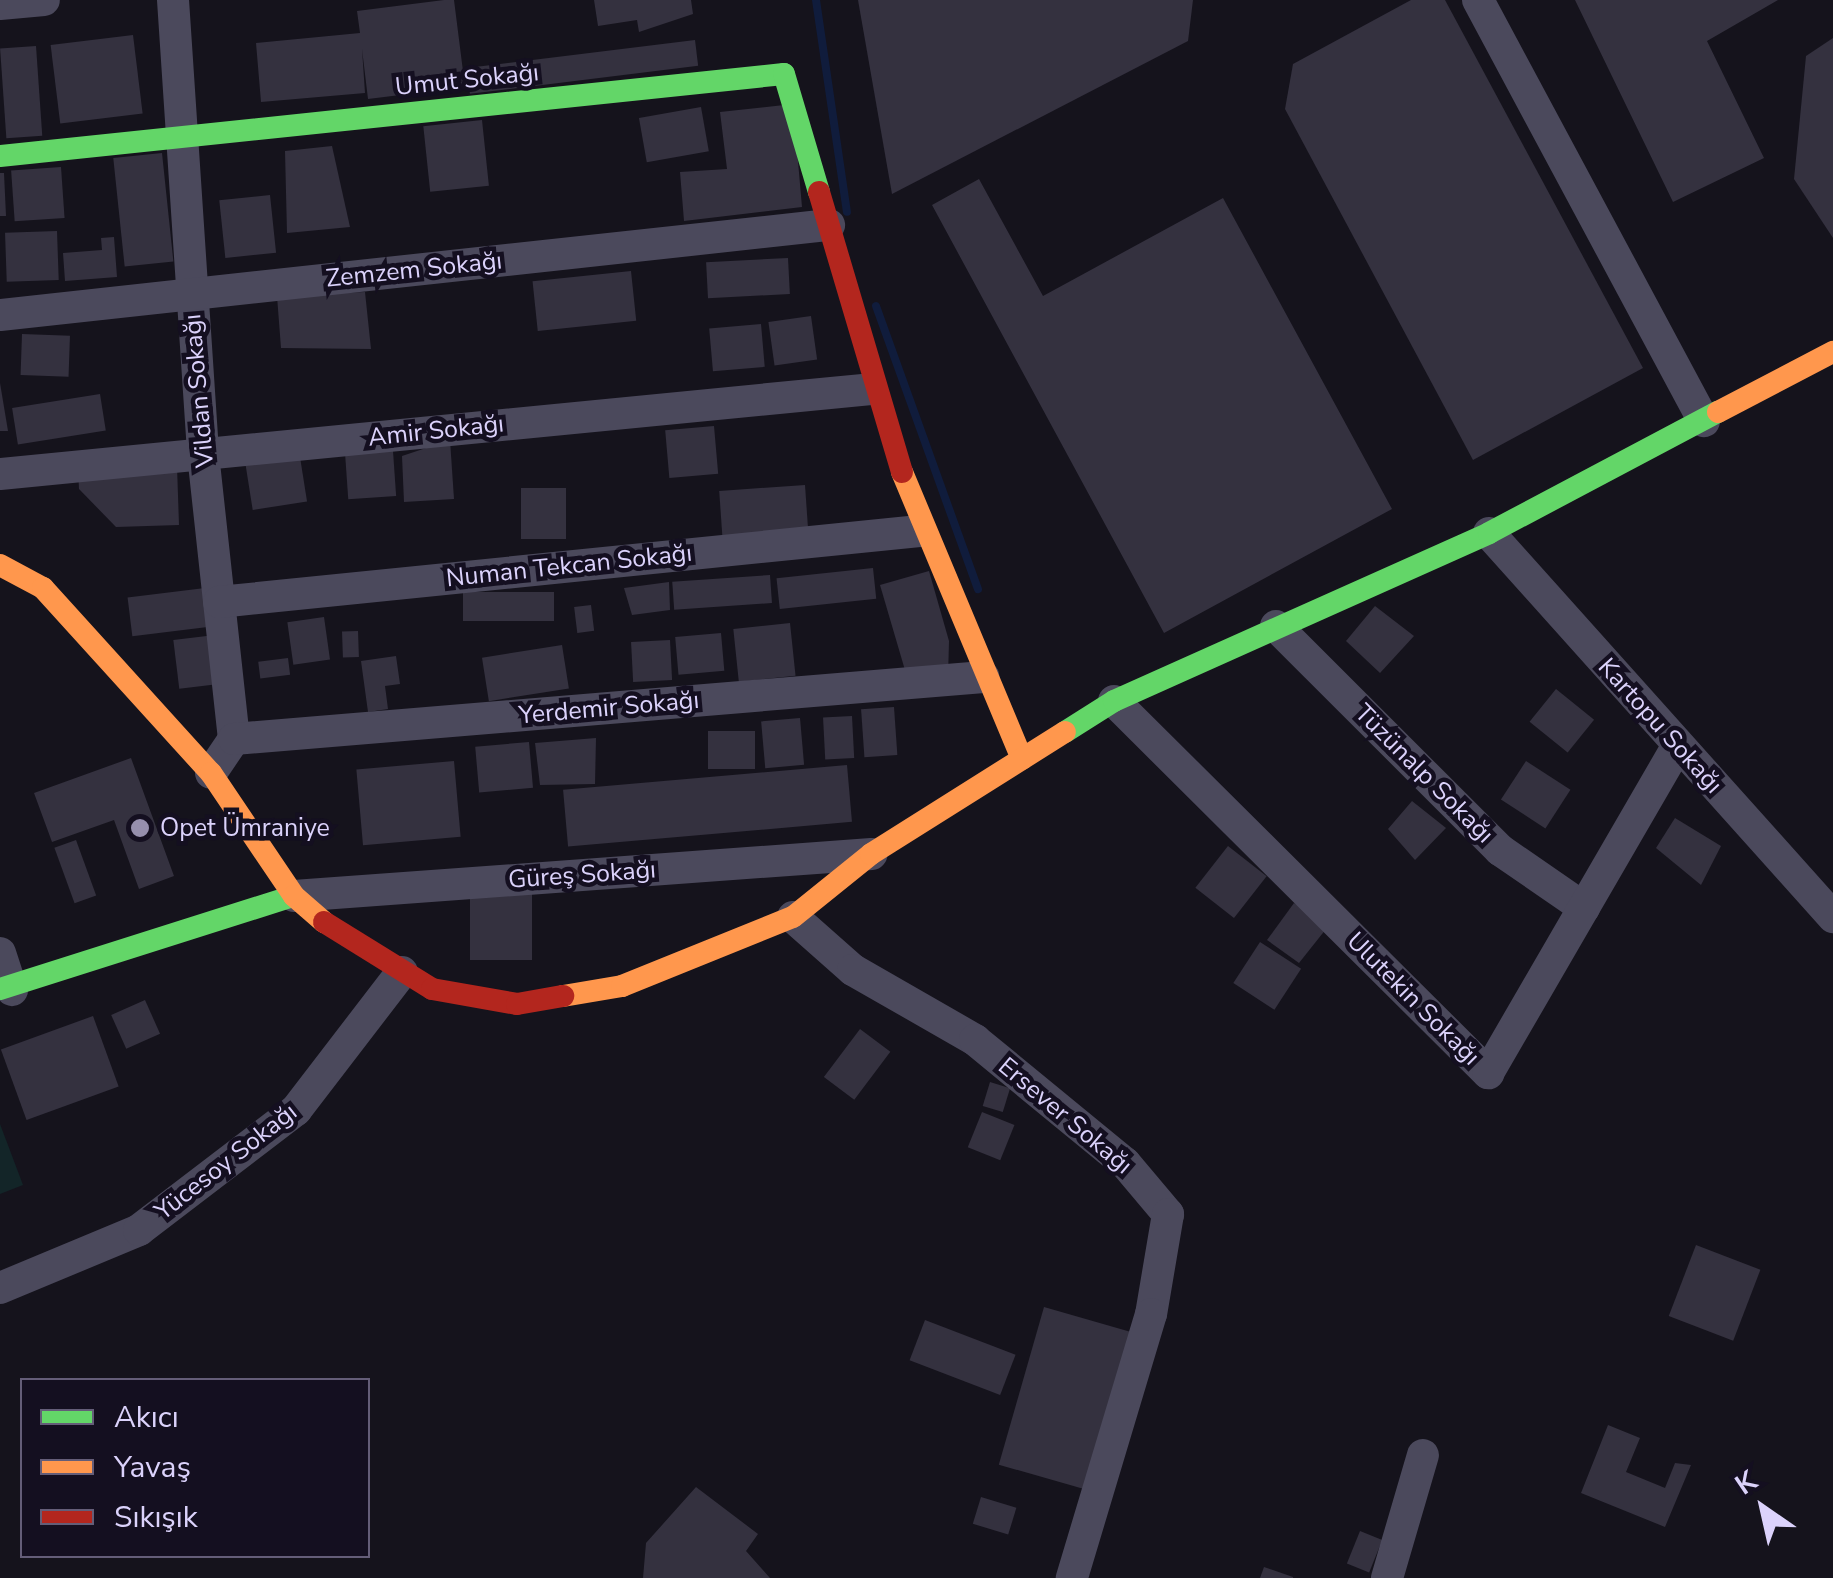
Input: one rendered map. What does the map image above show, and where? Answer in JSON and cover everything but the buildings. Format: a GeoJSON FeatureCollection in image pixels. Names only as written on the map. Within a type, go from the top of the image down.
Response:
{"type":"FeatureCollection","features":[{"type":"Feature","properties":{"kind":"street"},"geometry":{"type":"LineString","coordinates":[[0,4],[44,0]]}},
{"type":"Feature","properties":{"kind":"street","name":"Vildan Sokağı"},"geometry":{"type":"LineString","coordinates":[[173,0],[203,454],[234,739]]}},
{"type":"Feature","properties":{"kind":"street"},"geometry":{"type":"LineString","coordinates":[[1478,0],[1704,421]]}},
{"type":"Feature","properties":{"kind":"street","name":"Umut Sokağı"},"geometry":{"type":"LineString","coordinates":[[0,156],[784,74],[828,225]]}},
{"type":"Feature","properties":{"kind":"street"},"geometry":{"type":"LineString","coordinates":[[828,225],[871,389],[919,531],[1022,760]]}},
{"type":"Feature","properties":{"kind":"street","name":"Zemzem Sokağı"},"geometry":{"type":"LineString","coordinates":[[0,316],[828,225]]}},
{"type":"Feature","properties":{"kind":"street"},"geometry":{"type":"LineString","coordinates":[[0,565],[43,588],[211,773],[294,896],[432,989],[517,1004],[622,986],[793,916],[871,854],[1114,701],[1489,534],[1833,352]]}},
{"type":"Feature","properties":{"kind":"street","name":"Amir Sokağı"},"geometry":{"type":"LineString","coordinates":[[0,474],[871,389]]}},
{"type":"Feature","properties":{"kind":"street","name":"Numan Tekcan Sokağı"},"geometry":{"type":"LineString","coordinates":[[219,602],[919,531]]}},
{"type":"Feature","properties":{"kind":"street","name":"Kartopu Sokağı"},"geometry":{"type":"LineString","coordinates":[[1489,534],[1833,917]]}},
{"type":"Feature","properties":{"kind":"street","name":"Tüzünalp Sokağı"},"geometry":{"type":"LineString","coordinates":[[1276,626],[1500,850],[1584,908]]}},
{"type":"Feature","properties":{"kind":"street","name":"Yerdemir Sokağı"},"geometry":{"type":"LineString","coordinates":[[234,739],[983,678]]}},
{"type":"Feature","properties":{"kind":"street","name":"Ulutekin Sokağı"},"geometry":{"type":"LineString","coordinates":[[1114,701],[1488,1074],[1677,747]]}},
{"type":"Feature","properties":{"kind":"street"},"geometry":{"type":"LineString","coordinates":[[211,773],[234,739]]}},
{"type":"Feature","properties":{"kind":"street","name":"Güreş Sokağı"},"geometry":{"type":"LineString","coordinates":[[294,896],[871,854]]}},
{"type":"Feature","properties":{"kind":"street"},"geometry":{"type":"LineString","coordinates":[[0,954],[4,995],[294,896]]}},
{"type":"Feature","properties":{"kind":"street","name":"Ersever Sokağı"},"geometry":{"type":"LineString","coordinates":[[793,916],[853,970],[975,1040],[1125,1163],[1168,1214],[1152,1314],[1072,1578]]}},
{"type":"Feature","properties":{"kind":"street","name":"Yücesoy Sokağı"},"geometry":{"type":"LineString","coordinates":[[0,1288],[139,1230],[296,1110],[402,972]]}},
{"type":"Feature","properties":{"kind":"street"},"geometry":{"type":"LineString","coordinates":[[1387,1578],[1423,1455]]}},
{"type":"Feature","properties":{"kind":"shaded area"},"geometry":{"type":"Polygon","coordinates":[[[0,1124],[23,1185],[0,1194],[0,1124]]]}},
{"type":"Feature","properties":{"kind":"waterway"},"geometry":{"type":"LineString","coordinates":[[816,0],[847,212]]}},
{"type":"Feature","properties":{"kind":"waterway"},"geometry":{"type":"LineString","coordinates":[[876,306],[978,589]]}},
{"type":"Feature","properties":{"kind":"traffic: fast"},"geometry":{"type":"LineString","coordinates":[[0,156],[784,74],[819,192]]}},
{"type":"Feature","properties":{"kind":"traffic: fast"},"geometry":{"type":"LineString","coordinates":[[1065,732],[1114,701],[1489,533],[1718,412]]}},
{"type":"Feature","properties":{"kind":"traffic: fast"},"geometry":{"type":"LineString","coordinates":[[0,989],[294,896]]}},
{"type":"Feature","properties":{"kind":"traffic: slow"},"geometry":{"type":"LineString","coordinates":[[1718,412],[1833,352]]}},
{"type":"Feature","properties":{"kind":"traffic: slow"},"geometry":{"type":"LineString","coordinates":[[902,472],[1022,759]]}},
{"type":"Feature","properties":{"kind":"traffic: slow"},"geometry":{"type":"LineString","coordinates":[[0,565],[43,588],[211,773],[294,896],[324,922]]}},
{"type":"Feature","properties":{"kind":"traffic: slow"},"geometry":{"type":"LineString","coordinates":[[563,996],[622,986],[793,917],[871,854],[1065,732]]}},
{"type":"Feature","properties":{"kind":"traffic: jam"},"geometry":{"type":"LineString","coordinates":[[819,192],[902,472]]}},
{"type":"Feature","properties":{"kind":"traffic: jam"},"geometry":{"type":"LineString","coordinates":[[324,922],[432,989],[517,1004],[563,996]]}},
{"type":"Feature","properties":{"kind":"place","name":"Opet Ümraniye"},"geometry":{"type":"Point","coordinates":[140,828]}}]}
